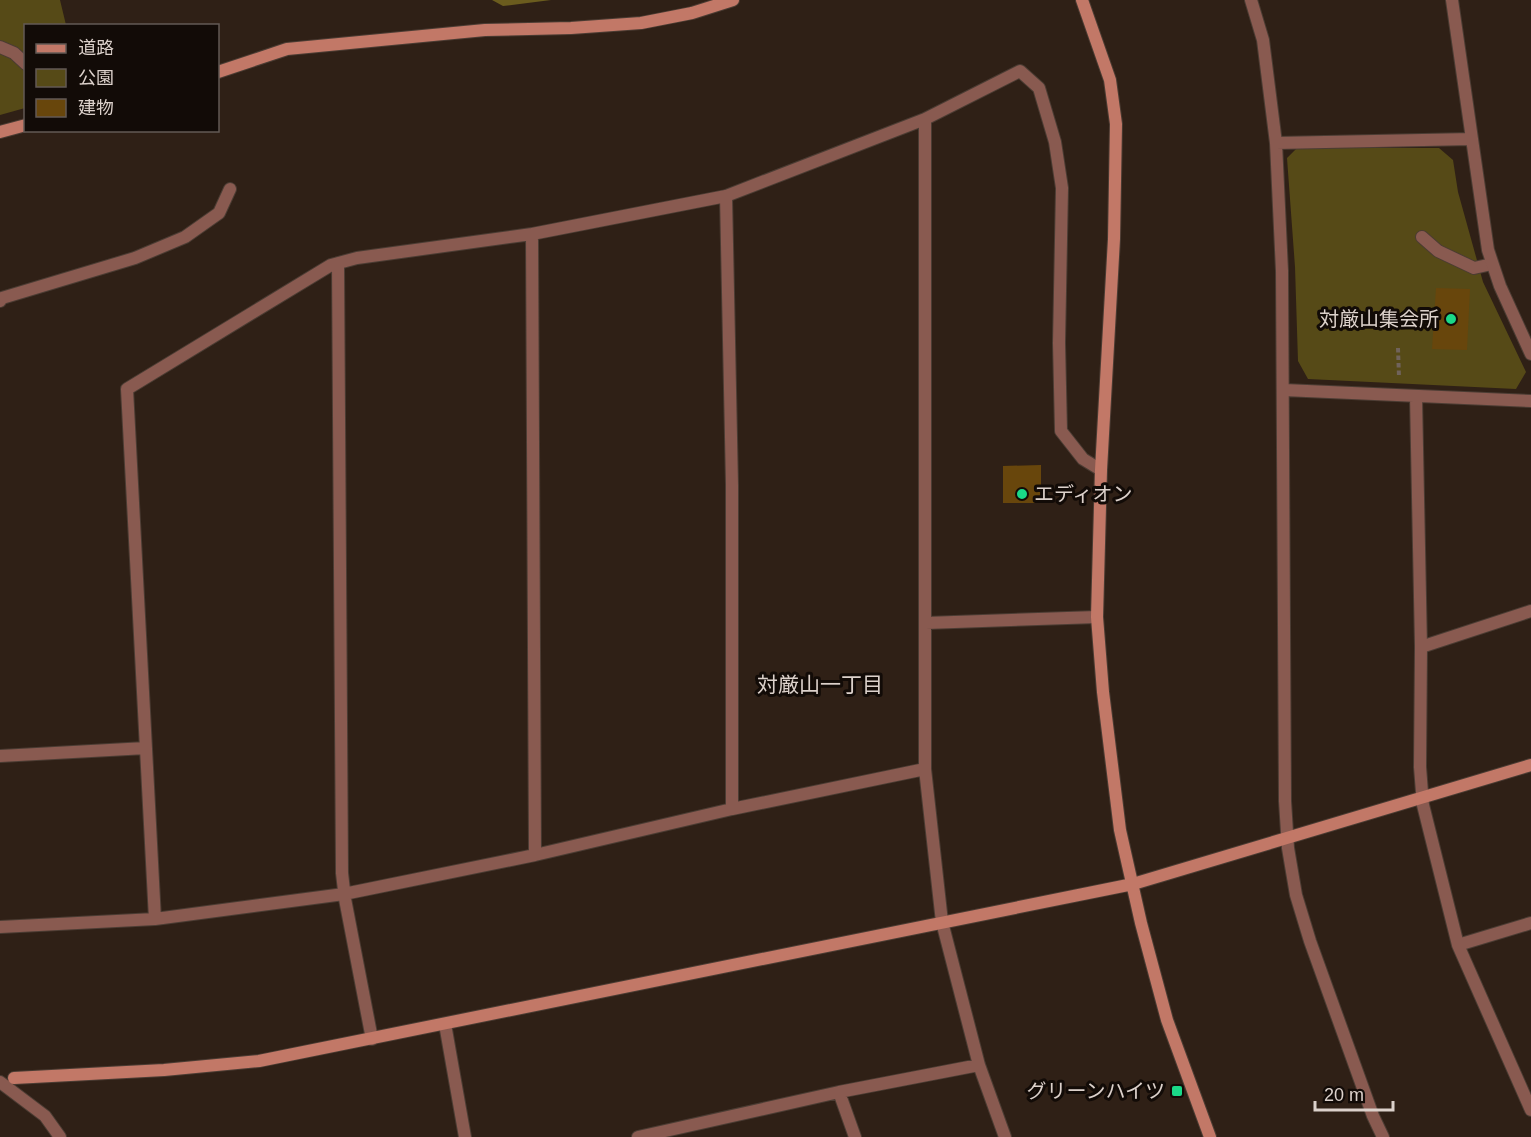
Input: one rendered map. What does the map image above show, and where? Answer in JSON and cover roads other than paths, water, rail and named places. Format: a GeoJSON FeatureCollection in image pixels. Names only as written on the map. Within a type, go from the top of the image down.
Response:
{"type":"FeatureCollection","features":[{"type":"Feature","properties":{"kind":"street"},"geometry":{"type":"LineString","coordinates":[[219,72],[287,49],[485,30],[571,28],[641,23],[692,13],[733,0]]}},
{"type":"Feature","properties":{"kind":"street"},"geometry":{"type":"LineString","coordinates":[[1082,0],[1110,80],[1116,124],[1114,239],[1101,470],[1096,617],[1120,830],[1167,1020],[1210,1137]]}},
{"type":"Feature","properties":{"kind":"street"},"geometry":{"type":"LineString","coordinates":[[1251,0],[1263,40],[1276,143],[1282,271],[1287,839],[1296,895],[1310,941],[1373,1116],[1383,1137]]}},
{"type":"Feature","properties":{"kind":"street"},"geometry":{"type":"LineString","coordinates":[[1452,0],[1485,232],[1492,264],[1531,354]]}},
{"type":"Feature","properties":{"kind":"street"},"geometry":{"type":"LineString","coordinates":[[0,47],[14,53],[24,62]]}},
{"type":"Feature","properties":{"kind":"street"},"geometry":{"type":"LineString","coordinates":[[156,919],[127,389],[320,271],[357,258],[532,234],[726,196],[925,119],[1020,71],[1039,88],[1055,142],[1062,188],[1059,343],[1061,431],[1083,459],[1101,470]]}},
{"type":"Feature","properties":{"kind":"street"},"geometry":{"type":"LineString","coordinates":[[925,119],[925,769],[942,922],[979,1065],[1005,1137]]}},
{"type":"Feature","properties":{"kind":"street"},"geometry":{"type":"LineString","coordinates":[[0,132],[24,126]]}},
{"type":"Feature","properties":{"kind":"street"},"geometry":{"type":"LineString","coordinates":[[1276,143],[1472,139]]}},
{"type":"Feature","properties":{"kind":"street"},"geometry":{"type":"LineString","coordinates":[[0,301],[2,297],[135,258],[185,237],[219,213],[230,189]]}},
{"type":"Feature","properties":{"kind":"street"},"geometry":{"type":"LineString","coordinates":[[726,196],[732,485],[732,809]]}},
{"type":"Feature","properties":{"kind":"street"},"geometry":{"type":"LineString","coordinates":[[532,234],[535,855]]}},
{"type":"Feature","properties":{"kind":"street"},"geometry":{"type":"LineString","coordinates":[[1422,237],[1438,250],[1474,268],[1492,264]]}},
{"type":"Feature","properties":{"kind":"street"},"geometry":{"type":"LineString","coordinates":[[338,263],[341,848],[344,894],[372,1039]]}},
{"type":"Feature","properties":{"kind":"street"},"geometry":{"type":"LineString","coordinates":[[1284,390],[1531,401]]}},
{"type":"Feature","properties":{"kind":"street"},"geometry":{"type":"LineString","coordinates":[[1416,397],[1422,798],[1458,945],[1531,1110]]}},
{"type":"Feature","properties":{"kind":"street"},"geometry":{"type":"LineString","coordinates":[[1421,647],[1531,611]]}},
{"type":"Feature","properties":{"kind":"street"},"geometry":{"type":"LineString","coordinates":[[926,623],[1096,617]]}},
{"type":"Feature","properties":{"kind":"street"},"geometry":{"type":"LineString","coordinates":[[0,756],[146,748]]}},
{"type":"Feature","properties":{"kind":"street"},"geometry":{"type":"LineString","coordinates":[[0,1081],[14,1078],[259,1061],[1132,884],[1531,765]]}},
{"type":"Feature","properties":{"kind":"street"},"geometry":{"type":"LineString","coordinates":[[0,927],[156,919],[344,894],[535,855],[732,809],[925,769]]}},
{"type":"Feature","properties":{"kind":"street"},"geometry":{"type":"LineString","coordinates":[[1458,945],[1531,923]]}},
{"type":"Feature","properties":{"kind":"street"},"geometry":{"type":"LineString","coordinates":[[445,1024],[465,1137]]}},
{"type":"Feature","properties":{"kind":"street"},"geometry":{"type":"LineString","coordinates":[[638,1137],[839,1092],[979,1065]]}},
{"type":"Feature","properties":{"kind":"street"},"geometry":{"type":"LineString","coordinates":[[0,1081],[45,1116],[60,1137]]}},
{"type":"Feature","properties":{"kind":"street"},"geometry":{"type":"LineString","coordinates":[[839,1092],[855,1137]]}},
{"type":"Feature","properties":{"kind":"place","name":"対厳山集会所"},"geometry":{"type":"Point","coordinates":[1451,319]}},
{"type":"Feature","properties":{"kind":"place","name":"エディオン"},"geometry":{"type":"Point","coordinates":[1022,494]}},
{"type":"Feature","properties":{"kind":"place","name":"グリーンハイツ"},"geometry":{"type":"Point","coordinates":[1177,1091]}},
{"type":"Feature","properties":{"kind":"district","name":"対厳山一丁目"},"geometry":{"type":"Point","coordinates":[820,684]}}]}
